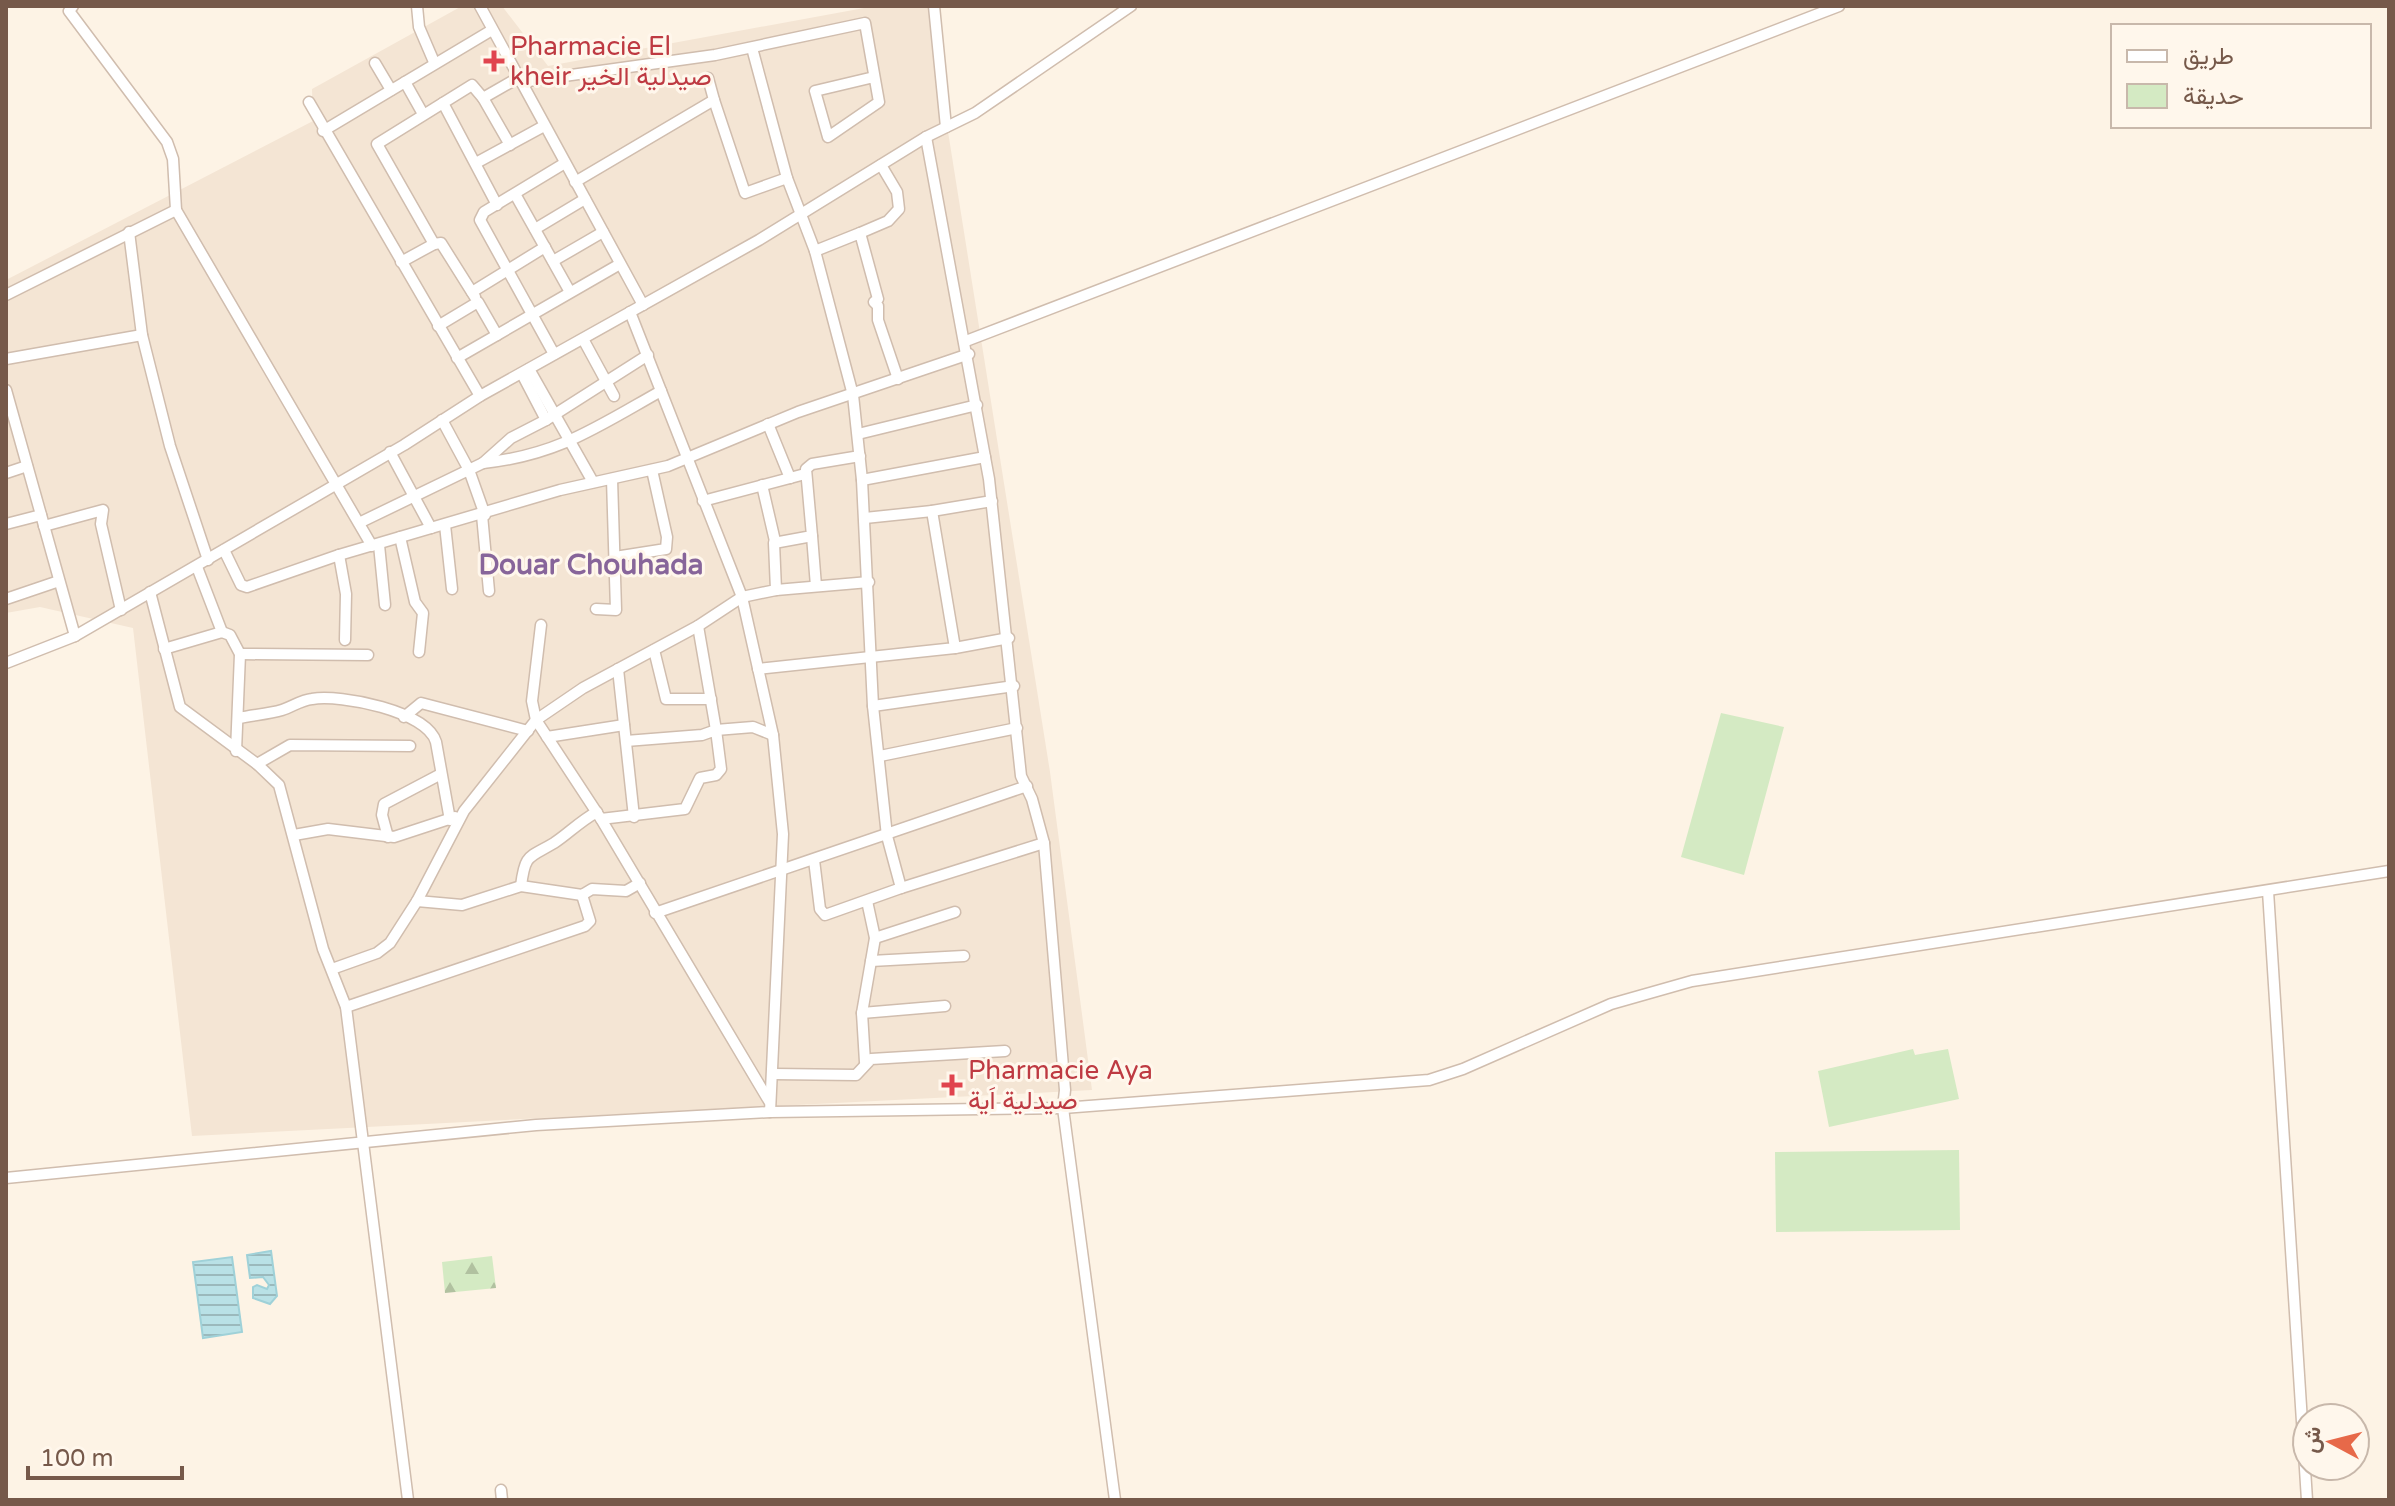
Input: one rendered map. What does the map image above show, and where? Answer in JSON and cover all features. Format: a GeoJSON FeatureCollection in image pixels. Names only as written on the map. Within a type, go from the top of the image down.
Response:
{"type":"FeatureCollection","features":[{"type":"Feature","properties":{"kind":"street"},"geometry":{"type":"LineString","coordinates":[[73,6],[69,11],[167,142],[173,159],[176,210],[376,545],[385,605]]}},
{"type":"Feature","properties":{"kind":"street"},"geometry":{"type":"LineString","coordinates":[[417,6],[419,27],[434,62]]}},
{"type":"Feature","properties":{"kind":"street"},"geometry":{"type":"LineString","coordinates":[[480,6],[643,305]]}},
{"type":"Feature","properties":{"kind":"street"},"geometry":{"type":"LineString","coordinates":[[934,6],[946,127]]}},
{"type":"Feature","properties":{"kind":"street"},"geometry":{"type":"LineString","coordinates":[[6,663],[75,636],[197,567],[480,396],[803,213],[926,137],[975,113],[1002,90],[1131,6]]}},
{"type":"Feature","properties":{"kind":"street"},"geometry":{"type":"LineString","coordinates":[[966,341],[1839,6]]}},
{"type":"Feature","properties":{"kind":"street"},"geometry":{"type":"LineString","coordinates":[[483,98],[519,80],[752,48],[865,23],[879,102],[828,137],[815,91],[874,77]]}},
{"type":"Feature","properties":{"kind":"street"},"geometry":{"type":"LineString","coordinates":[[323,131],[492,30]]}},
{"type":"Feature","properties":{"kind":"street"},"geometry":{"type":"LineString","coordinates":[[752,48],[787,178],[803,213],[815,251],[853,395],[865,518],[873,706],[887,836],[901,888]]}},
{"type":"Feature","properties":{"kind":"street"},"geometry":{"type":"LineString","coordinates":[[375,63],[391,90]]}},
{"type":"Feature","properties":{"kind":"street"},"geometry":{"type":"LineString","coordinates":[[708,78],[745,193],[787,178]]}},
{"type":"Feature","properties":{"kind":"street"},"geometry":{"type":"LineString","coordinates":[[405,82],[423,114]]}},
{"type":"Feature","properties":{"kind":"street"},"geometry":{"type":"LineString","coordinates":[[434,244],[377,145],[379,139],[472,85],[510,145]]}},
{"type":"Feature","properties":{"kind":"street"},"geometry":{"type":"LineString","coordinates":[[575,182],[714,100]]}},
{"type":"Feature","properties":{"kind":"street"},"geometry":{"type":"LineString","coordinates":[[309,102],[323,131],[480,396]]}},
{"type":"Feature","properties":{"kind":"street"},"geometry":{"type":"LineString","coordinates":[[443,103],[497,205]]}},
{"type":"Feature","properties":{"kind":"street"},"geometry":{"type":"LineString","coordinates":[[476,163],[544,126]]}},
{"type":"Feature","properties":{"kind":"street"},"geometry":{"type":"LineString","coordinates":[[926,137],[969,354],[992,501],[1009,638],[1021,776],[1027,786],[1044,843],[1065,1090],[1063,1108],[1115,1500]]}},
{"type":"Feature","properties":{"kind":"street"},"geometry":{"type":"LineString","coordinates":[[554,354],[480,220],[484,212],[565,163]]}},
{"type":"Feature","properties":{"kind":"street"},"geometry":{"type":"LineString","coordinates":[[815,251],[888,221],[899,209],[897,192],[881,165]]}},
{"type":"Feature","properties":{"kind":"street"},"geometry":{"type":"LineString","coordinates":[[515,194],[570,292]]}},
{"type":"Feature","properties":{"kind":"street"},"geometry":{"type":"LineString","coordinates":[[535,229],[585,199]]}},
{"type":"Feature","properties":{"kind":"street"},"geometry":{"type":"LineString","coordinates":[[6,295],[176,210]]}},
{"type":"Feature","properties":{"kind":"street"},"geometry":{"type":"LineString","coordinates":[[129,232],[142,335],[174,460],[208,560]]}},
{"type":"Feature","properties":{"kind":"street"},"geometry":{"type":"LineString","coordinates":[[553,261],[603,232]]}},
{"type":"Feature","properties":{"kind":"street"},"geometry":{"type":"LineString","coordinates":[[860,233],[878,299],[874,302],[878,306],[878,320],[898,379]]}},
{"type":"Feature","properties":{"kind":"street"},"geometry":{"type":"LineString","coordinates":[[401,262],[434,244],[443,244],[497,335]]}},
{"type":"Feature","properties":{"kind":"street"},"geometry":{"type":"LineString","coordinates":[[438,326],[507,270],[545,247]]}},
{"type":"Feature","properties":{"kind":"street"},"geometry":{"type":"LineString","coordinates":[[457,358],[620,264]]}},
{"type":"Feature","properties":{"kind":"street"},"geometry":{"type":"LineString","coordinates":[[630,312],[742,597],[773,735],[783,821],[774,1074],[770,1107]]}},
{"type":"Feature","properties":{"kind":"street"},"geometry":{"type":"LineString","coordinates":[[6,359],[142,335]]}},
{"type":"Feature","properties":{"kind":"street"},"geometry":{"type":"LineString","coordinates":[[583,339],[614,396]]}},
{"type":"Feature","properties":{"kind":"street"},"geometry":{"type":"LineString","coordinates":[[224,550],[245,587],[431,528],[593,482],[652,470],[768,424],[969,354]]}},
{"type":"Feature","properties":{"kind":"street"},"geometry":{"type":"LineString","coordinates":[[361,522],[483,463],[511,438],[648,355]]}},
{"type":"Feature","properties":{"kind":"street"},"geometry":{"type":"LineString","coordinates":[[525,372],[549,416],[593,482]]}},
{"type":"Feature","properties":{"kind":"street"},"geometry":{"type":"LineString","coordinates":[[6,390],[75,636]]}},
{"type":"Feature","properties":{"kind":"street"},"geometry":{"type":"LineString","coordinates":[[483,463],[533,457],[569,443],[661,391]]}},
{"type":"Feature","properties":{"kind":"street"},"geometry":{"type":"LineString","coordinates":[[858,434],[977,405]]}},
{"type":"Feature","properties":{"kind":"street"},"geometry":{"type":"LineString","coordinates":[[442,420],[469,470],[484,515],[489,591]]}},
{"type":"Feature","properties":{"kind":"street"},"geometry":{"type":"LineString","coordinates":[[768,424],[790,478]]}},
{"type":"Feature","properties":{"kind":"street"},"geometry":{"type":"LineString","coordinates":[[390,452],[431,528]]}},
{"type":"Feature","properties":{"kind":"street"},"geometry":{"type":"LineString","coordinates":[[703,501],[805,474],[812,464],[860,456]]}},
{"type":"Feature","properties":{"kind":"street"},"geometry":{"type":"LineString","coordinates":[[862,480],[985,457]]}},
{"type":"Feature","properties":{"kind":"street"},"geometry":{"type":"LineString","coordinates":[[6,473],[27,466]]}},
{"type":"Feature","properties":{"kind":"street"},"geometry":{"type":"LineString","coordinates":[[615,557],[666,549],[652,470]]}},
{"type":"Feature","properties":{"kind":"street"},"geometry":{"type":"LineString","coordinates":[[805,474],[816,586]]}},
{"type":"Feature","properties":{"kind":"street"},"geometry":{"type":"LineString","coordinates":[[596,609],[616,610],[612,479]]}},
{"type":"Feature","properties":{"kind":"street"},"geometry":{"type":"LineString","coordinates":[[762,485],[775,541],[776,590]]}},
{"type":"Feature","properties":{"kind":"street"},"geometry":{"type":"LineString","coordinates":[[865,518],[992,501]]}},
{"type":"Feature","properties":{"kind":"street"},"geometry":{"type":"LineString","coordinates":[[6,524],[103,510],[101,524],[121,610]]}},
{"type":"Feature","properties":{"kind":"street"},"geometry":{"type":"LineString","coordinates":[[932,511],[955,648]]}},
{"type":"Feature","properties":{"kind":"street"},"geometry":{"type":"LineString","coordinates":[[445,525],[452,589]]}},
{"type":"Feature","properties":{"kind":"street"},"geometry":{"type":"LineString","coordinates":[[775,541],[812,536]]}},
{"type":"Feature","properties":{"kind":"street"},"geometry":{"type":"LineString","coordinates":[[400,537],[415,602],[423,613],[419,652]]}},
{"type":"Feature","properties":{"kind":"street"},"geometry":{"type":"LineString","coordinates":[[339,555],[346,594],[345,640]]}},
{"type":"Feature","properties":{"kind":"street"},"geometry":{"type":"LineString","coordinates":[[197,567],[222,632]]}},
{"type":"Feature","properties":{"kind":"street"},"geometry":{"type":"LineString","coordinates":[[6,599],[59,581]]}},
{"type":"Feature","properties":{"kind":"street"},"geometry":{"type":"LineString","coordinates":[[332,969],[384,949],[417,901],[464,811],[536,720],[742,597],[776,590],[869,582]]}},
{"type":"Feature","properties":{"kind":"street"},"geometry":{"type":"LineString","coordinates":[[150,592],[180,707],[257,764],[279,785],[332,969],[346,1007],[408,1500]]}},
{"type":"Feature","properties":{"kind":"street"},"geometry":{"type":"LineString","coordinates":[[541,625],[532,701],[536,720],[599,815],[655,913],[712,1001],[770,1107]]}},
{"type":"Feature","properties":{"kind":"street"},"geometry":{"type":"LineString","coordinates":[[521,886],[523,868],[532,854],[554,843],[575,824],[599,815],[634,817],[689,806],[700,778],[716,775],[721,769],[698,626]]}},
{"type":"Feature","properties":{"kind":"street"},"geometry":{"type":"LineString","coordinates":[[164,649],[222,632],[228,633],[240,654],[236,751]]}},
{"type":"Feature","properties":{"kind":"street"},"geometry":{"type":"LineString","coordinates":[[758,669],[955,648],[1009,638]]}},
{"type":"Feature","properties":{"kind":"street"},"geometry":{"type":"LineString","coordinates":[[654,650],[666,699],[711,699]]}},
{"type":"Feature","properties":{"kind":"street"},"geometry":{"type":"LineString","coordinates":[[240,654],[368,655]]}},
{"type":"Feature","properties":{"kind":"street"},"geometry":{"type":"LineString","coordinates":[[618,669],[634,817]]}},
{"type":"Feature","properties":{"kind":"street"},"geometry":{"type":"LineString","coordinates":[[873,706],[1014,686]]}},
{"type":"Feature","properties":{"kind":"street"},"geometry":{"type":"LineString","coordinates":[[239,718],[280,711],[308,699],[329,697],[375,705],[404,717],[432,731],[450,820]]}},
{"type":"Feature","properties":{"kind":"street"},"geometry":{"type":"LineString","coordinates":[[404,717],[421,703],[528,731]]}},
{"type":"Feature","properties":{"kind":"street"},"geometry":{"type":"LineString","coordinates":[[547,737],[624,725]]}},
{"type":"Feature","properties":{"kind":"street"},"geometry":{"type":"LineString","coordinates":[[626,741],[702,735],[716,730],[749,727],[773,735]]}},
{"type":"Feature","properties":{"kind":"street"},"geometry":{"type":"LineString","coordinates":[[880,756],[1017,728]]}},
{"type":"Feature","properties":{"kind":"street"},"geometry":{"type":"LineString","coordinates":[[257,764],[290,745],[410,746]]}},
{"type":"Feature","properties":{"kind":"street"},"geometry":{"type":"LineString","coordinates":[[388,837],[382,815],[384,804],[441,774]]}},
{"type":"Feature","properties":{"kind":"street"},"geometry":{"type":"LineString","coordinates":[[655,913],[1027,786]]}},
{"type":"Feature","properties":{"kind":"street"},"geometry":{"type":"LineString","coordinates":[[294,835],[328,829],[373,831],[388,837],[450,820],[464,811]]}},
{"type":"Feature","properties":{"kind":"street"},"geometry":{"type":"LineString","coordinates":[[814,860],[822,914],[841,912],[901,888],[1044,843]]}},
{"type":"Feature","properties":{"kind":"street"},"geometry":{"type":"LineString","coordinates":[[6,1178],[361,1140],[770,1107],[1063,1108],[1436,1078],[1611,1004],[1692,981],[2389,871]]}},
{"type":"Feature","properties":{"kind":"street"},"geometry":{"type":"LineString","coordinates":[[417,901],[462,905],[521,886],[582,895],[592,889],[626,891],[640,883]]}},
{"type":"Feature","properties":{"kind":"street"},"geometry":{"type":"LineString","coordinates":[[2272,890],[2307,1500]]}},
{"type":"Feature","properties":{"kind":"street"},"geometry":{"type":"LineString","coordinates":[[346,1007],[585,926],[590,921],[582,895]]}},
{"type":"Feature","properties":{"kind":"street"},"geometry":{"type":"LineString","coordinates":[[865,1062],[862,1013],[875,938],[867,901]]}},
{"type":"Feature","properties":{"kind":"street"},"geometry":{"type":"LineString","coordinates":[[875,938],[955,912]]}},
{"type":"Feature","properties":{"kind":"street"},"geometry":{"type":"LineString","coordinates":[[871,961],[964,956]]}},
{"type":"Feature","properties":{"kind":"street"},"geometry":{"type":"LineString","coordinates":[[862,1013],[945,1006]]}},
{"type":"Feature","properties":{"kind":"street"},"geometry":{"type":"LineString","coordinates":[[774,1074],[856,1075],[871,1059],[1005,1051]]}},
{"type":"Feature","properties":{"kind":"shaded area"},"geometry":{"type":"Polygon","coordinates":[[[462,6],[502,6],[548,66],[875,6],[928,6],[1050,772],[1092,1090],[192,1136],[133,628],[40,607],[6,613],[6,280],[313,121],[312,89],[462,6]]]}},
{"type":"Feature","properties":{"kind":"green space"},"geometry":{"type":"Polygon","coordinates":[[[1721,713],[1784,727],[1744,875],[1681,857],[1721,713]]]}},
{"type":"Feature","properties":{"kind":"green space"},"geometry":{"type":"Polygon","coordinates":[[[1913,1049],[1915,1055],[1948,1049],[1959,1099],[1829,1127],[1818,1071],[1913,1049]]]}},
{"type":"Feature","properties":{"kind":"green space"},"geometry":{"type":"Polygon","coordinates":[[[1959,1150],[1960,1230],[1776,1232],[1775,1152],[1959,1150]]]}},
{"type":"Feature","properties":{"kind":"green space"},"geometry":{"type":"Polygon","coordinates":[[[492,1256],[496,1288],[445,1293],[442,1262],[492,1256]]]}},
{"type":"Feature","properties":{"kind":"water"},"geometry":{"type":"Polygon","coordinates":[[[271,1251],[277,1296],[270,1304],[253,1298],[253,1287],[257,1285],[267,1289],[269,1285],[263,1277],[250,1278],[247,1255],[271,1251]]]}},
{"type":"Feature","properties":{"kind":"water"},"geometry":{"type":"Polygon","coordinates":[[[232,1257],[242,1332],[203,1338],[193,1262],[232,1257]]]}},
{"type":"Feature","properties":{"kind":"place","name":"Pharmacie El kheir صيدلية الخير"},"geometry":{"type":"Point","coordinates":[494,61]}},
{"type":"Feature","properties":{"kind":"place","name":"Pharmacie Aya صيدلية اَية"},"geometry":{"type":"Point","coordinates":[952,1085]}},
{"type":"Feature","properties":{"kind":"district","name":"Douar Chouhada"},"geometry":{"type":"Point","coordinates":[591,564]}}]}
